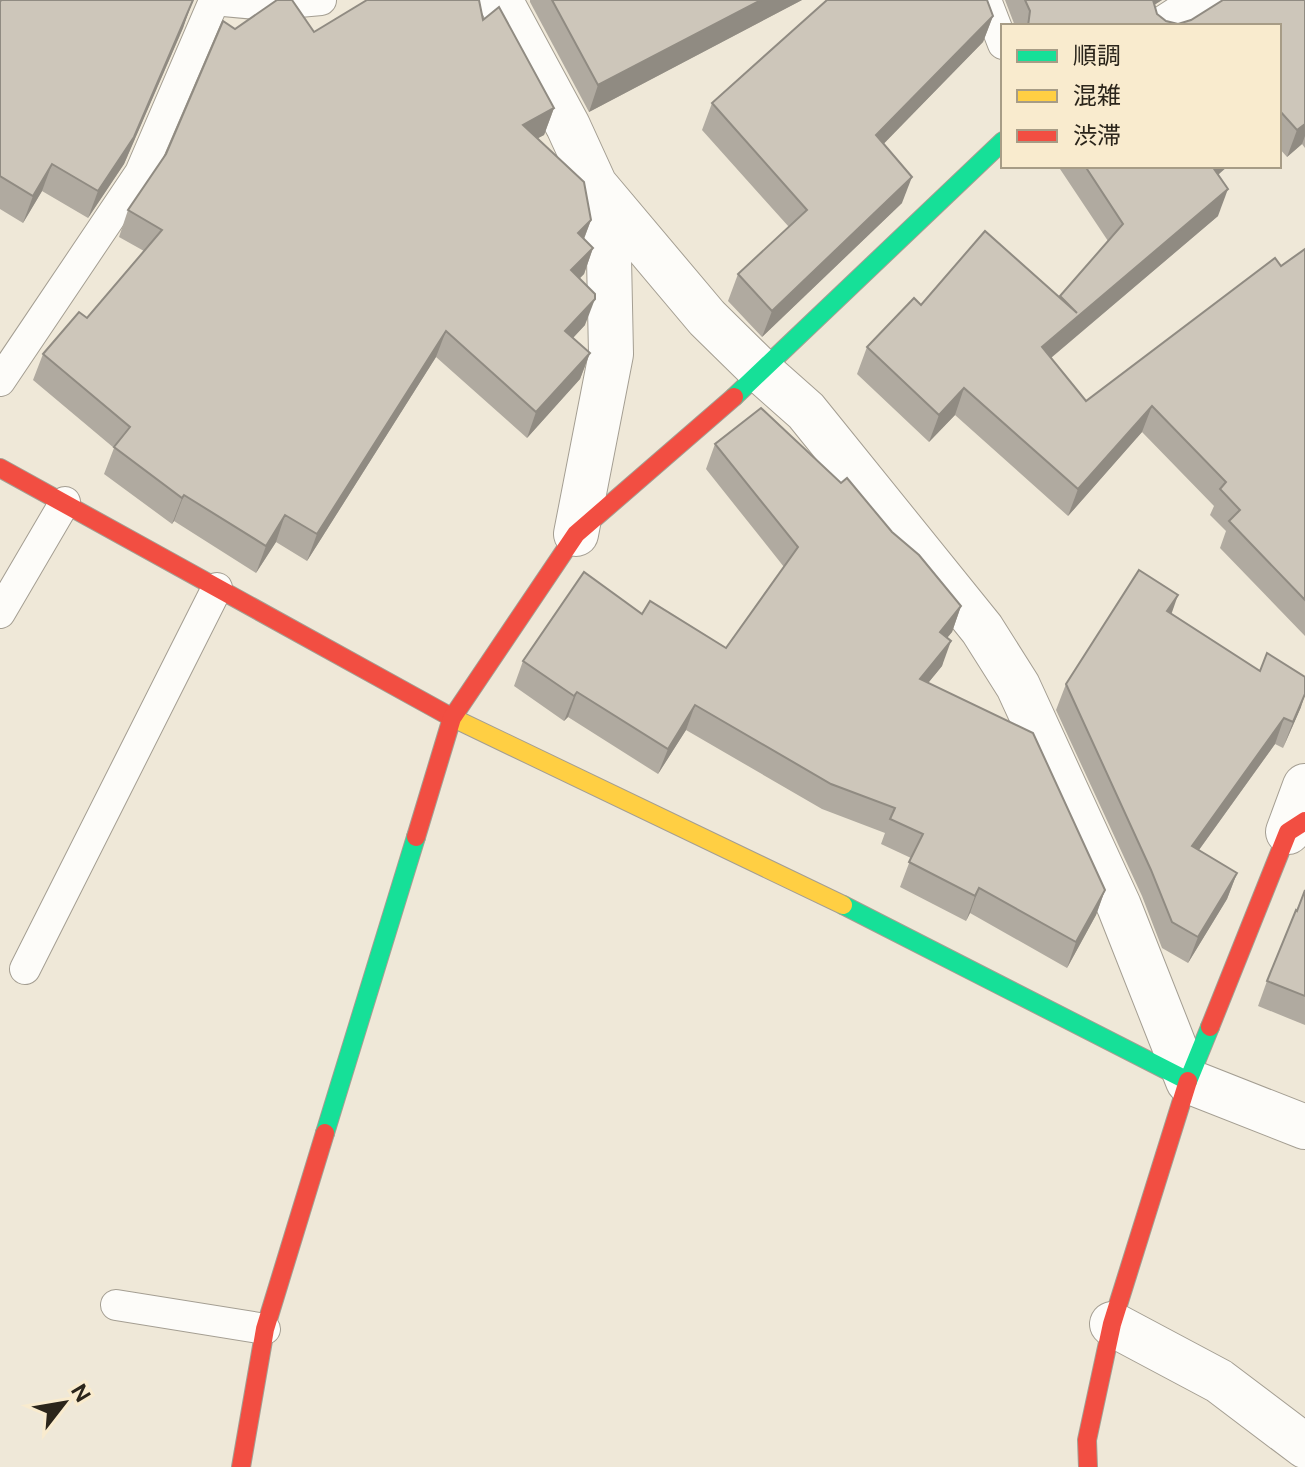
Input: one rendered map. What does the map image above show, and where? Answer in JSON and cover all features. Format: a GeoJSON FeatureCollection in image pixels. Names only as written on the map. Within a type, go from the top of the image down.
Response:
{"type":"FeatureCollection","features":[{"type":"Feature","properties":{"kind":"street"},"geometry":{"type":"LineString","coordinates":[[500,0],[568,126],[595,185],[609,258],[611,354],[576,534]]}},
{"type":"Feature","properties":{"kind":"street"},"geometry":{"type":"LineString","coordinates":[[1171,24],[1208,0]]}},
{"type":"Feature","properties":{"kind":"street"},"geometry":{"type":"LineString","coordinates":[[241,1467],[265,1329],[452,718],[576,534],[762,372],[1001,143]]}},
{"type":"Feature","properties":{"kind":"street"},"geometry":{"type":"LineString","coordinates":[[595,185],[707,318],[806,411],[982,629],[1018,686],[1119,906],[1188,1081]]}},
{"type":"Feature","properties":{"kind":"street"},"geometry":{"type":"LineString","coordinates":[[0,468],[452,718],[803,885],[1188,1081],[1305,1127]]}},
{"type":"Feature","properties":{"kind":"street"},"geometry":{"type":"LineString","coordinates":[[1088,1467],[1087,1440],[1112,1324],[1188,1081],[1296,827],[1305,786]]}},
{"type":"Feature","properties":{"kind":"street"},"geometry":{"type":"LineString","coordinates":[[1112,1324],[1219,1381],[1305,1446]]}},
{"type":"Feature","properties":{"kind":"lane"},"geometry":{"type":"LineString","coordinates":[[0,381],[140,173],[213,0],[266,5],[321,0]]}},
{"type":"Feature","properties":{"kind":"lane"},"geometry":{"type":"LineString","coordinates":[[986,0],[1001,39]]}},
{"type":"Feature","properties":{"kind":"lane"},"geometry":{"type":"LineString","coordinates":[[0,613],[65,502]]}},
{"type":"Feature","properties":{"kind":"lane"},"geometry":{"type":"LineString","coordinates":[[25,969],[217,588]]}},
{"type":"Feature","properties":{"kind":"lane"},"geometry":{"type":"LineString","coordinates":[[116,1305],[265,1329]]}},
{"type":"Feature","properties":{"kind":"building"},"geometry":{"type":"Polygon","coordinates":[[[1,0],[193,0],[134,137],[98,191],[52,164],[33,196],[0,176],[1,0]]]}},
{"type":"Feature","properties":{"kind":"building"},"geometry":{"type":"Polygon","coordinates":[[[277,0],[292,0],[314,32],[367,0],[479,0],[483,20],[499,7],[554,108],[523,125],[584,182],[591,220],[578,233],[593,248],[571,270],[595,294],[595,299],[565,331],[590,353],[536,412],[446,331],[317,534],[285,515],[266,546],[184,495],[182,498],[114,447],[130,427],[43,354],[79,312],[87,318],[162,230],[128,210],[166,154],[223,21],[235,29],[277,0]]]}},
{"type":"Feature","properties":{"kind":"building"},"geometry":{"type":"Polygon","coordinates":[[[552,0],[761,0],[598,85],[552,0]]]}},
{"type":"Feature","properties":{"kind":"building"},"geometry":{"type":"Polygon","coordinates":[[[827,0],[987,0],[993,16],[876,135],[912,177],[772,311],[738,274],[807,210],[712,103],[827,0]]]}},
{"type":"Feature","properties":{"kind":"building"},"geometry":{"type":"Polygon","coordinates":[[[1025,0],[1153,0],[1157,14],[1166,21],[1178,24],[1028,24],[1030,11],[1025,0]]]}},
{"type":"Feature","properties":{"kind":"building"},"geometry":{"type":"Polygon","coordinates":[[[1223,0],[1305,0],[1305,124],[1297,130],[1281,112],[1281,24],[1178,24],[1191,20],[1223,0]]]}},
{"type":"Feature","properties":{"kind":"building"},"geometry":{"type":"Polygon","coordinates":[[[1086,168],[1213,168],[1228,189],[1042,347],[1086,401],[1275,258],[1281,266],[1305,249],[1305,600],[1229,521],[1240,510],[1220,489],[1226,482],[1152,406],[1078,489],[964,388],[939,415],[867,347],[914,298],[921,305],[985,231],[1077,313],[1060,296],[1123,224],[1086,168]]]}},
{"type":"Feature","properties":{"kind":"building"},"geometry":{"type":"Polygon","coordinates":[[[761,408],[841,483],[847,478],[892,532],[919,555],[961,606],[940,632],[951,641],[920,679],[1033,733],[1105,890],[1076,942],[979,888],[975,896],[909,862],[923,834],[890,819],[895,808],[831,784],[695,705],[668,749],[577,692],[574,696],[523,661],[584,572],[642,614],[650,601],[726,648],[798,547],[715,444],[761,408]]]}},
{"type":"Feature","properties":{"kind":"building"},"geometry":{"type":"Polygon","coordinates":[[[1139,570],[1178,595],[1167,611],[1260,671],[1267,653],[1305,677],[1305,694],[1293,722],[1284,718],[1192,846],[1237,873],[1198,937],[1172,922],[1066,684],[1139,570]]]}},
{"type":"Feature","properties":{"kind":"building"},"geometry":{"type":"Polygon","coordinates":[[[1305,890],[1305,996],[1267,981],[1305,890]]]}},
{"type":"Feature","properties":{"kind":"traffic: fast"},"geometry":{"type":"LineString","coordinates":[[734,397],[1001,143]]}},
{"type":"Feature","properties":{"kind":"traffic: fast"},"geometry":{"type":"LineString","coordinates":[[325,1133],[416,837]]}},
{"type":"Feature","properties":{"kind":"traffic: fast"},"geometry":{"type":"LineString","coordinates":[[843,905],[1188,1081],[1210,1027]]}},
{"type":"Feature","properties":{"kind":"traffic: slow"},"geometry":{"type":"LineString","coordinates":[[451,717],[843,905]]}},
{"type":"Feature","properties":{"kind":"traffic: jam"},"geometry":{"type":"LineString","coordinates":[[416,837],[452,718],[576,534],[734,397]]}},
{"type":"Feature","properties":{"kind":"traffic: jam"},"geometry":{"type":"LineString","coordinates":[[0,468],[451,717]]}},
{"type":"Feature","properties":{"kind":"traffic: jam"},"geometry":{"type":"LineString","coordinates":[[1210,1027],[1288,832],[1305,821]]}},
{"type":"Feature","properties":{"kind":"traffic: jam"},"geometry":{"type":"LineString","coordinates":[[1088,1467],[1087,1440],[1112,1324],[1188,1081]]}},
{"type":"Feature","properties":{"kind":"traffic: jam"},"geometry":{"type":"LineString","coordinates":[[241,1467],[265,1329],[325,1133]]}}]}
